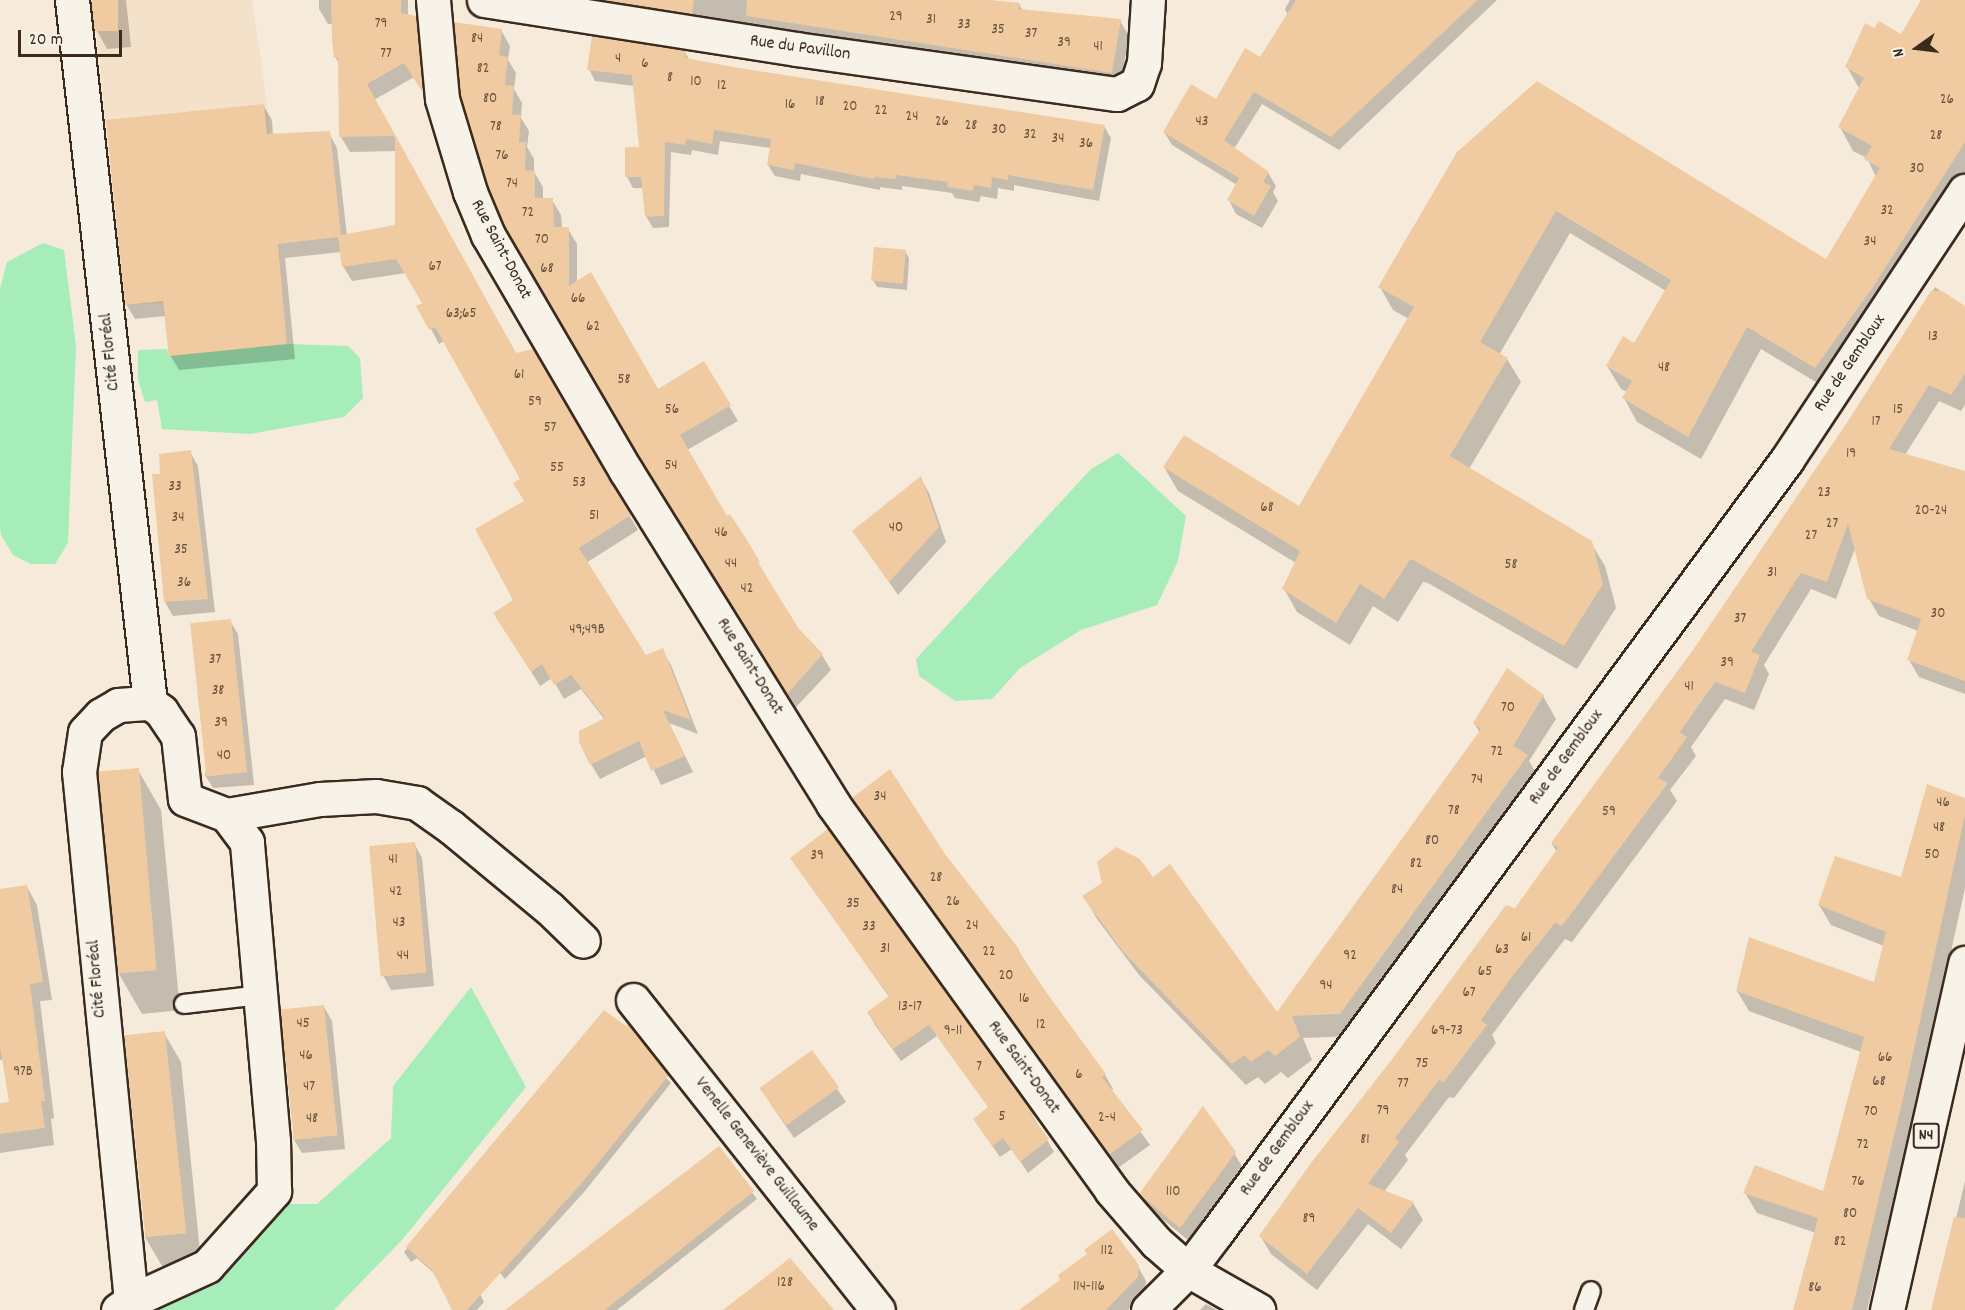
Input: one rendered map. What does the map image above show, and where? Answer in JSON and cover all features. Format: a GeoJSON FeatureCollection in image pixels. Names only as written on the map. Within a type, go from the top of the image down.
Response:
{"type":"FeatureCollection","features":[{"type":"Feature","properties":{"kind":"street","name":"Cité Floréal"},"geometry":{"type":"LineString","coordinates":[[72,0],[150,703],[118,705],[100,715],[85,732],[79,772],[124,1305],[207,1266],[274,1191],[273,1141],[247,842],[227,815]]}},
{"type":"Feature","properties":{"kind":"street","name":"Rue Saint-Donat"},"geometry":{"type":"LineString","coordinates":[[433,0],[442,99],[470,192],[488,235],[626,471],[768,696],[833,804],[1111,1190],[1155,1242],[1188,1270],[1258,1310]]}},
{"type":"Feature","properties":{"kind":"street","name":"Rue du Pavillon"},"geometry":{"type":"LineString","coordinates":[[484,0],[796,49],[1117,94],[1137,84],[1144,63],[1148,0]]}},
{"type":"Feature","properties":{"kind":"street","name":"Rue de Gembloux"},"geometry":{"type":"LineString","coordinates":[[1148,1310],[1188,1270],[1786,461],[1965,191]]}},
{"type":"Feature","properties":{"kind":"street"},"geometry":{"type":"LineString","coordinates":[[150,703],[161,711],[178,735],[185,799],[227,815],[320,799],[376,796],[417,803],[451,827],[549,908],[583,941]]}},
{"type":"Feature","properties":{"kind":"street","name":"N4"},"geometry":{"type":"LineString","coordinates":[[1887,1310],[1965,963]]}},
{"type":"Feature","properties":{"kind":"street","name":"Venelle Geneviève Guillaume"},"geometry":{"type":"LineString","coordinates":[[633,1000],[878,1310]]}},
{"type":"Feature","properties":{"kind":"lane"},"geometry":{"type":"LineString","coordinates":[[184,1004],[261,995]]}},
{"type":"Feature","properties":{"kind":"lane"},"geometry":{"type":"LineString","coordinates":[[1584,1310],[1591,1291]]}},
{"type":"Feature","properties":{"kind":"shaded area"},"geometry":{"type":"Polygon","coordinates":[[[93,0],[252,0],[267,102],[287,344],[169,356],[162,303],[124,305],[93,0]]]}},
{"type":"Feature","properties":{"kind":"green space"},"geometry":{"type":"Polygon","coordinates":[[[43,243],[64,250],[76,346],[68,543],[55,564],[31,564],[13,555],[1,535],[0,527],[0,289],[7,262],[43,243]]]}},
{"type":"Feature","properties":{"kind":"green space"},"geometry":{"type":"Polygon","coordinates":[[[287,344],[348,346],[360,358],[363,398],[344,417],[250,434],[162,429],[157,400],[145,402],[138,380],[138,350],[167,349],[169,356],[287,344]]]}},
{"type":"Feature","properties":{"kind":"green space"},"geometry":{"type":"Polygon","coordinates":[[[1118,453],[1186,516],[1178,561],[1157,605],[1081,630],[1020,668],[992,699],[955,701],[919,676],[916,659],[1091,469],[1118,453]]]}},
{"type":"Feature","properties":{"kind":"green space"},"geometry":{"type":"Polygon","coordinates":[[[471,987],[526,1087],[402,1240],[334,1310],[148,1310],[183,1293],[286,1204],[317,1204],[391,1138],[393,1086],[471,987]]]}},
{"type":"Feature","properties":{"kind":"building"},"geometry":{"type":"Polygon","coordinates":[[[92,0],[118,0],[118,31],[92,31],[92,0]]]}},
{"type":"Feature","properties":{"kind":"building"},"geometry":{"type":"Polygon","coordinates":[[[331,0],[401,0],[401,13],[416,16],[423,93],[404,63],[367,84],[516,353],[533,349],[631,515],[579,548],[646,655],[663,648],[691,720],[663,710],[685,756],[651,771],[639,741],[590,765],[579,742],[579,731],[605,718],[571,675],[554,685],[542,664],[531,672],[493,613],[513,600],[475,529],[524,501],[513,483],[520,479],[435,327],[429,330],[416,306],[422,303],[396,259],[342,267],[338,237],[278,244],[287,344],[169,356],[163,301],[125,305],[106,120],[264,104],[267,134],[330,131],[341,235],[395,225],[395,136],[339,137],[338,58],[334,58],[331,0]]]}},
{"type":"Feature","properties":{"kind":"building"},"geometry":{"type":"Polygon","coordinates":[[[605,0],[694,0],[692,14],[605,0]]]}},
{"type":"Feature","properties":{"kind":"building"},"geometry":{"type":"Polygon","coordinates":[[[747,0],[990,0],[1020,3],[1019,9],[1121,19],[1112,73],[746,16],[747,0]]]}},
{"type":"Feature","properties":{"kind":"building"},"geometry":{"type":"Polygon","coordinates":[[[1296,0],[1478,0],[1331,137],[1254,92],[1224,140],[1269,172],[1263,182],[1271,186],[1254,216],[1227,200],[1239,178],[1163,132],[1191,84],[1216,99],[1245,48],[1260,57],[1296,0]]]}},
{"type":"Feature","properties":{"kind":"building"},"geometry":{"type":"Polygon","coordinates":[[[1921,0],[1965,0],[1965,142],[1873,287],[1815,368],[1747,327],[1688,437],[1622,398],[1632,381],[1606,366],[1623,336],[1634,343],[1671,280],[1556,211],[1480,342],[1508,358],[1450,456],[1592,541],[1603,584],[1564,646],[1413,560],[1410,560],[1384,599],[1360,584],[1336,623],[1282,589],[1300,551],[1163,467],[1184,435],[1299,506],[1414,307],[1378,287],[1457,152],[1537,81],[1826,259],[1880,168],[1864,159],[1872,146],[1838,127],[1864,78],[1845,67],[1865,23],[1874,28],[1879,21],[1901,34],[1921,0]]]}},
{"type":"Feature","properties":{"kind":"building"},"geometry":{"type":"Polygon","coordinates":[[[454,22],[502,29],[499,55],[508,57],[505,85],[514,86],[512,114],[521,115],[519,142],[526,142],[525,170],[535,171],[535,198],[553,198],[554,227],[569,227],[569,286],[591,272],[658,389],[704,361],[731,405],[680,435],[727,516],[730,514],[747,540],[760,562],[758,563],[799,629],[823,654],[787,694],[642,461],[505,227],[488,186],[460,95],[454,22]]]}},
{"type":"Feature","properties":{"kind":"building"},"geometry":{"type":"Polygon","coordinates":[[[592,36],[686,51],[685,58],[739,68],[1105,125],[1093,190],[1008,175],[1008,180],[992,177],[991,188],[974,185],[973,191],[947,187],[948,182],[896,175],[896,179],[874,177],[874,179],[795,163],[794,170],[767,165],[771,139],[714,130],[712,144],[686,139],[685,145],[665,142],[664,216],[645,217],[641,177],[625,177],[625,147],[639,147],[632,75],[587,70],[592,36]]]}},
{"type":"Feature","properties":{"kind":"building"},"geometry":{"type":"Polygon","coordinates":[[[874,247],[906,250],[903,284],[871,281],[874,247]]]}},
{"type":"Feature","properties":{"kind":"building"},"geometry":{"type":"Polygon","coordinates":[[[1931,291],[1942,291],[1965,306],[1965,374],[1951,395],[1929,385],[1889,449],[1965,471],[1965,681],[1907,660],[1921,619],[1867,599],[1848,524],[1827,582],[1801,573],[1751,652],[1760,655],[1745,693],[1715,682],[1680,732],[1687,737],[1658,778],[1668,783],[1562,926],[1555,923],[1514,974],[1481,1020],[1487,1025],[1444,1082],[1439,1080],[1395,1138],[1399,1142],[1368,1184],[1414,1202],[1391,1233],[1358,1208],[1307,1274],[1259,1236],[1311,1163],[1393,1058],[1506,905],[1515,908],[1558,848],[1551,843],[1693,650],[1848,421],[1931,291]]]}},
{"type":"Feature","properties":{"kind":"building"},"geometry":{"type":"Polygon","coordinates":[[[191,450],[208,599],[164,602],[152,474],[160,474],[159,454],[191,450]]]}},
{"type":"Feature","properties":{"kind":"building"},"geometry":{"type":"Polygon","coordinates":[[[921,476],[939,527],[889,582],[852,531],[921,476]]]}},
{"type":"Feature","properties":{"kind":"building"},"geometry":{"type":"Polygon","coordinates":[[[231,619],[247,772],[206,776],[190,623],[231,619]]]}},
{"type":"Feature","properties":{"kind":"building"},"geometry":{"type":"Polygon","coordinates":[[[1507,668],[1544,695],[1513,746],[1528,755],[1340,1014],[1292,1016],[1300,1037],[1275,1056],[1268,1050],[1251,1062],[1244,1055],[1232,1064],[1124,953],[1082,896],[1102,883],[1097,862],[1116,847],[1140,859],[1153,877],[1170,864],[1277,1012],[1481,729],[1473,723],[1507,668]]]}},
{"type":"Feature","properties":{"kind":"building"},"geometry":{"type":"Polygon","coordinates":[[[139,768],[157,970],[116,974],[98,772],[139,768]]]}},
{"type":"Feature","properties":{"kind":"building"},"geometry":{"type":"Polygon","coordinates":[[[890,769],[945,854],[1019,949],[1018,951],[1051,999],[1106,1074],[1102,1077],[1143,1130],[1109,1155],[852,798],[890,769]]]}},
{"type":"Feature","properties":{"kind":"building"},"geometry":{"type":"Polygon","coordinates":[[[1927,784],[1965,798],[1965,815],[1905,1090],[1852,1310],[1793,1310],[1818,1218],[1743,1193],[1755,1165],[1823,1191],[1864,1037],[1736,991],[1749,937],[1874,982],[1886,932],[1818,905],[1835,856],[1901,877],[1927,784]]]}},
{"type":"Feature","properties":{"kind":"building"},"geometry":{"type":"Polygon","coordinates":[[[828,829],[1036,1117],[1029,1113],[1049,1139],[1020,1162],[1003,1138],[992,1146],[973,1119],[988,1107],[929,1025],[893,1049],[867,1012],[889,996],[790,858],[828,829]]]}},
{"type":"Feature","properties":{"kind":"building"},"geometry":{"type":"Polygon","coordinates":[[[415,842],[426,973],[381,977],[369,846],[415,842]]]}},
{"type":"Feature","properties":{"kind":"building"},"geometry":{"type":"Polygon","coordinates":[[[27,885],[43,982],[30,984],[45,1101],[41,1101],[45,1128],[0,1134],[0,1103],[9,1102],[0,1046],[0,889],[27,885]]]}},
{"type":"Feature","properties":{"kind":"building"},"geometry":{"type":"Polygon","coordinates":[[[324,1005],[338,1135],[294,1140],[280,1010],[324,1005]]]}},
{"type":"Feature","properties":{"kind":"building"},"geometry":{"type":"Polygon","coordinates":[[[604,1010],[626,1026],[628,1024],[669,1075],[581,1184],[467,1310],[452,1310],[432,1270],[406,1247],[604,1010]]]}},
{"type":"Feature","properties":{"kind":"building"},"geometry":{"type":"Polygon","coordinates":[[[165,1031],[186,1233],[145,1237],[124,1035],[165,1031]]]}},
{"type":"Feature","properties":{"kind":"building"},"geometry":{"type":"Polygon","coordinates":[[[812,1050],[839,1087],[786,1125],[759,1088],[812,1050]]]}},
{"type":"Feature","properties":{"kind":"building"},"geometry":{"type":"Polygon","coordinates":[[[1203,1106],[1236,1152],[1180,1228],[1139,1194],[1203,1106]]]}},
{"type":"Feature","properties":{"kind":"building"},"geometry":{"type":"Polygon","coordinates":[[[719,1146],[754,1191],[605,1310],[505,1310],[719,1146]]]}},
{"type":"Feature","properties":{"kind":"building"},"geometry":{"type":"Polygon","coordinates":[[[1954,1217],[1965,1218],[1965,1310],[1931,1310],[1954,1217]]]}},
{"type":"Feature","properties":{"kind":"building"},"geometry":{"type":"Polygon","coordinates":[[[1112,1229],[1139,1265],[1138,1277],[1106,1310],[1019,1310],[1060,1280],[1058,1275],[1087,1254],[1084,1250],[1112,1229]]]}},
{"type":"Feature","properties":{"kind":"building"},"geometry":{"type":"Polygon","coordinates":[[[790,1258],[834,1310],[723,1310],[790,1258]]]}}]}
